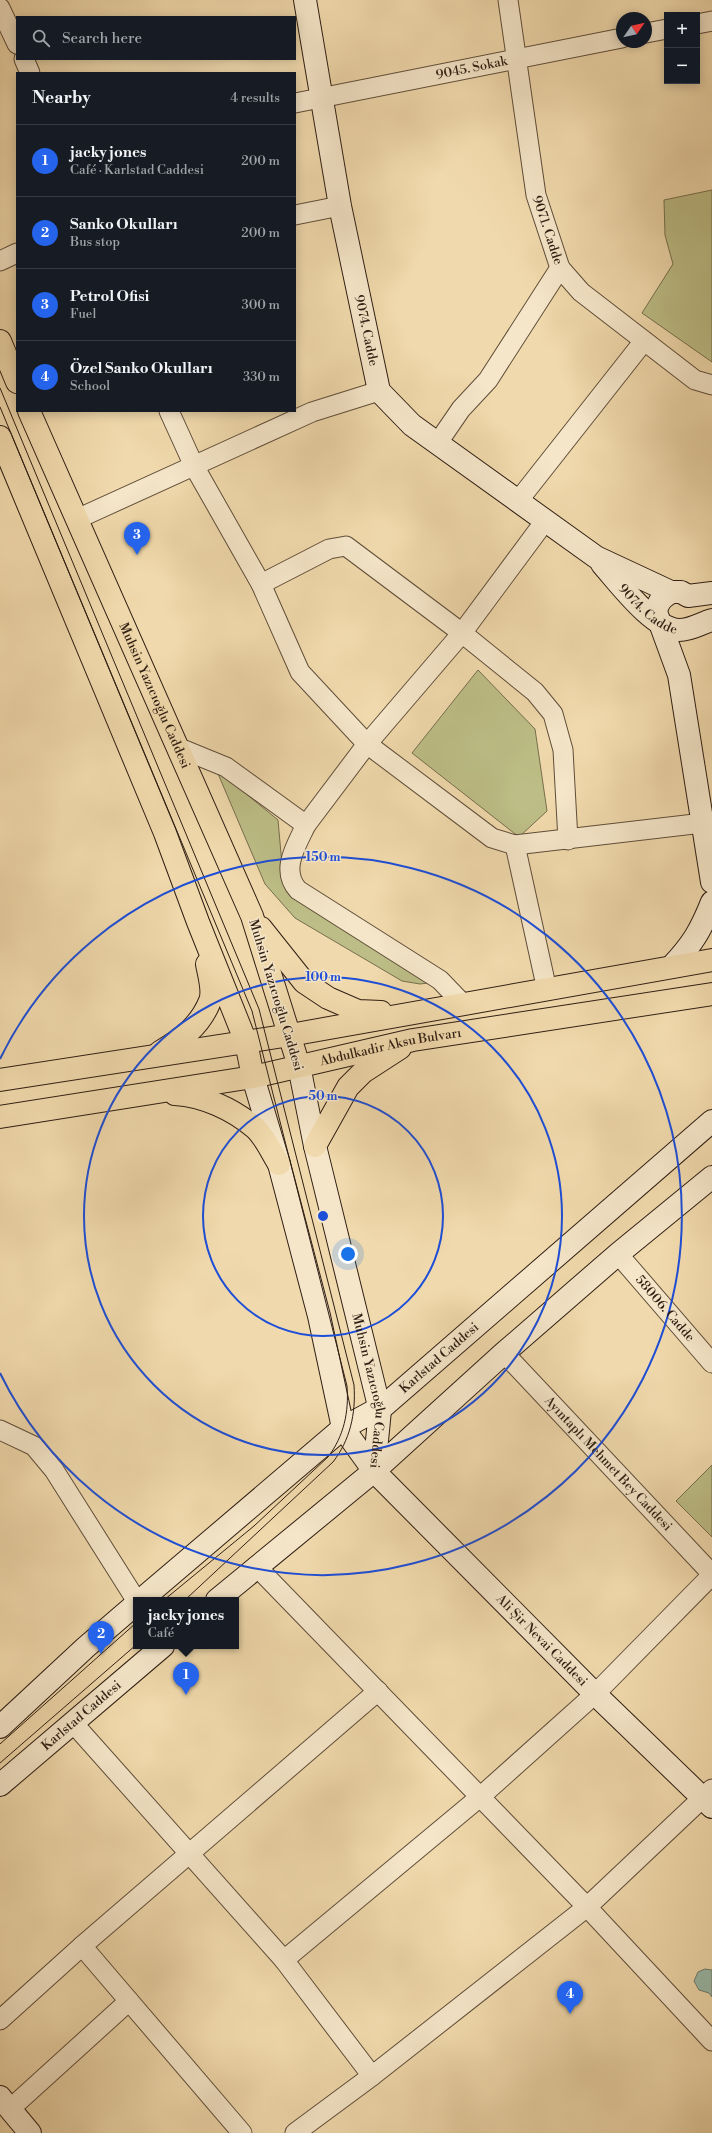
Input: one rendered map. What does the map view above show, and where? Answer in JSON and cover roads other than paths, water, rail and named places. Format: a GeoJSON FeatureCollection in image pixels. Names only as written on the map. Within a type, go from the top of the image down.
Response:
{"type":"FeatureCollection","features":[{"type":"Feature","properties":{"kind":"main road"},"geometry":{"type":"LineString","coordinates":[[0,342],[16,380]]}},
{"type":"Feature","properties":{"kind":"main road","name":"Muhsin Yazıcıoğlu Caddesi"},"geometry":{"type":"LineString","coordinates":[[29,412],[252,916],[299,1066]]}},
{"type":"Feature","properties":{"kind":"main road","name":"Muhsin Yazıcıoğlu Caddesi"},"geometry":{"type":"LineString","coordinates":[[0,436],[162,826],[198,922],[246,1042],[253,1076]]}},
{"type":"Feature","properties":{"kind":"main road"},"geometry":{"type":"LineString","coordinates":[[252,916],[304,982],[328,998],[358,1011],[416,1013]]}},
{"type":"Feature","properties":{"kind":"main road"},"geometry":{"type":"LineString","coordinates":[[152,1057],[186,1036],[210,1000],[210,981],[198,922]]}},
{"type":"Feature","properties":{"kind":"main road","name":"Abdulkadir Aksu Bulvarı"},"geometry":{"type":"LineString","coordinates":[[0,1080],[290,1035],[712,960]]}},
{"type":"Feature","properties":{"kind":"main road","name":"Abdulkadir Aksu Bulvarı"},"geometry":{"type":"LineString","coordinates":[[0,1117],[253,1076],[412,1040],[712,994]]}},
{"type":"Feature","properties":{"kind":"main road"},"geometry":{"type":"LineString","coordinates":[[315,1146],[348,1087],[363,1072],[412,1040]]}},
{"type":"Feature","properties":{"kind":"main road"},"geometry":{"type":"LineString","coordinates":[[152,1092],[188,1095],[211,1102],[232,1112],[256,1129],[279,1164]]}},
{"type":"Feature","properties":{"kind":"street","name":"9074. Cadde"},"geometry":{"type":"LineString","coordinates":[[305,0],[340,206],[379,391],[412,426],[596,557],[680,594]]}},
{"type":"Feature","properties":{"kind":"street","name":"9071. Cadde"},"geometry":{"type":"LineString","coordinates":[[508,0],[536,195],[560,268],[581,292],[644,341],[695,380],[712,385]]}},
{"type":"Feature","properties":{"kind":"street"},"geometry":{"type":"LineString","coordinates":[[0,8],[16,42]]}},
{"type":"Feature","properties":{"kind":"street"},"geometry":{"type":"LineString","coordinates":[[700,23],[712,21]]}},
{"type":"Feature","properties":{"kind":"street"},"geometry":{"type":"LineString","coordinates":[[652,32],[664,30]]}},
{"type":"Feature","properties":{"kind":"street","name":"9045. Sokak"},"geometry":{"type":"LineString","coordinates":[[296,103],[616,39]]}},
{"type":"Feature","properties":{"kind":"street"},"geometry":{"type":"LineString","coordinates":[[24,60],[30,72]]}},
{"type":"Feature","properties":{"kind":"street"},"geometry":{"type":"LineString","coordinates":[[296,215],[340,206]]}},
{"type":"Feature","properties":{"kind":"street"},"geometry":{"type":"LineString","coordinates":[[0,261],[16,253]]}},
{"type":"Feature","properties":{"kind":"street"},"geometry":{"type":"LineString","coordinates":[[437,444],[461,409],[488,380],[560,268]]}},
{"type":"Feature","properties":{"kind":"street"},"geometry":{"type":"LineString","coordinates":[[518,501],[644,341]]}},
{"type":"Feature","properties":{"kind":"street"},"geometry":{"type":"LineString","coordinates":[[77,519],[312,412],[379,391]]}},
{"type":"Feature","properties":{"kind":"street"},"geometry":{"type":"LineString","coordinates":[[169,412],[194,466],[261,584],[300,672],[367,744],[492,838],[515,845],[568,840],[707,822]]}},
{"type":"Feature","properties":{"kind":"street"},"geometry":{"type":"LineString","coordinates":[[464,1004],[440,980],[298,890],[290,882],[289,869],[292,856],[306,825],[367,744],[462,633],[545,521]]}},
{"type":"Feature","properties":{"kind":"street"},"geometry":{"type":"LineString","coordinates":[[261,584],[329,549],[346,546],[462,633],[535,692],[552,714],[563,750],[568,840]]}},
{"type":"Feature","properties":{"kind":"street","name":"9074. Cadde"},"geometry":{"type":"LineString","coordinates":[[596,557],[638,604],[666,627],[679,630],[692,628],[712,620]]}},
{"type":"Feature","properties":{"kind":"street"},"geometry":{"type":"LineString","coordinates":[[712,593],[680,594],[662,598],[657,605],[656,612],[679,675],[707,822],[712,882]]}},
{"type":"Feature","properties":{"kind":"street"},"geometry":{"type":"LineString","coordinates":[[679,675],[684,648],[692,628],[696,612],[693,603],[680,594]]}},
{"type":"Feature","properties":{"kind":"street"},"geometry":{"type":"LineString","coordinates":[[177,746],[226,767],[306,825]]}},
{"type":"Feature","properties":{"kind":"street"},"geometry":{"type":"LineString","coordinates":[[515,845],[547,990]]}},
{"type":"Feature","properties":{"kind":"street"},"geometry":{"type":"LineString","coordinates":[[671,967],[691,945],[704,923],[712,902]]}},
{"type":"Feature","properties":{"kind":"street","name":"Muhsin Yazıcıoğlu Caddesi"},"geometry":{"type":"LineString","coordinates":[[299,1066],[315,1146],[380,1410],[374,1471]]}},
{"type":"Feature","properties":{"kind":"street","name":"Muhsin Yazıcıoğlu Caddesi"},"geometry":{"type":"LineString","coordinates":[[253,1076],[279,1164],[319,1316],[343,1428],[374,1471]]}},
{"type":"Feature","properties":{"kind":"street","name":"Karlstad Caddesi"},"geometry":{"type":"LineString","coordinates":[[145,1597],[343,1428],[380,1410],[712,1121]]}},
{"type":"Feature","properties":{"kind":"street"},"geometry":{"type":"LineString","coordinates":[[220,1597],[256,1566],[374,1471],[504,1353],[618,1254],[712,1177]]}},
{"type":"Feature","properties":{"kind":"street","name":"58006. Cadde"},"geometry":{"type":"LineString","coordinates":[[618,1254],[712,1363]]}},
{"type":"Feature","properties":{"kind":"street","name":"Ayıntaplı Mehmet Bey Caddesi"},"geometry":{"type":"LineString","coordinates":[[504,1353],[712,1574]]}},
{"type":"Feature","properties":{"kind":"street"},"geometry":{"type":"LineString","coordinates":[[4,1437],[34,1446],[54,1470],[134,1597]]}},
{"type":"Feature","properties":{"kind":"street","name":"Ali Şir Nevai Caddesi"},"geometry":{"type":"LineString","coordinates":[[374,1471],[595,1694],[709,1798]]}},
{"type":"Feature","properties":{"kind":"street"},"geometry":{"type":"LineString","coordinates":[[256,1566],[587,1907],[712,2041]]}},
{"type":"Feature","properties":{"kind":"street"},"geometry":{"type":"LineString","coordinates":[[284,1960],[480,1797],[595,1694],[712,1574]]}},
{"type":"Feature","properties":{"kind":"street"},"geometry":{"type":"LineString","coordinates":[[0,1727],[86,1647],[133,1607]]}},
{"type":"Feature","properties":{"kind":"street","name":"Karlstad Caddesi"},"geometry":{"type":"LineString","coordinates":[[0,1785],[159,1649]]}},
{"type":"Feature","properties":{"kind":"street"},"geometry":{"type":"LineString","coordinates":[[0,2020],[82,1946],[378,1691]]}},
{"type":"Feature","properties":{"kind":"street"},"geometry":{"type":"LineString","coordinates":[[73,1723],[284,1960],[372,2076]]}},
{"type":"Feature","properties":{"kind":"street"},"geometry":{"type":"LineString","coordinates":[[295,2133],[372,2076],[587,1907],[709,1798]]}},
{"type":"Feature","properties":{"kind":"street"},"geometry":{"type":"LineString","coordinates":[[82,1946],[242,2133]]}},
{"type":"Feature","properties":{"kind":"street"},"geometry":{"type":"LineString","coordinates":[[30,2133],[5,2103],[129,2001]]}},
{"type":"Feature","properties":{"kind":"tram line"},"geometry":{"type":"LineString","coordinates":[[0,388],[259,1009],[354,1385],[354,1406],[351,1426],[344,1445],[333,1462],[188,1597]]}},
{"type":"Feature","properties":{"kind":"tram line"},"geometry":{"type":"LineString","coordinates":[[0,407],[252,1011],[347,1386],[347,1405],[342,1432],[328,1457],[254,1526],[168,1597]]}},
{"type":"Feature","properties":{"kind":"tram line"},"geometry":{"type":"LineString","coordinates":[[0,1744],[133,1626]]}},
{"type":"Feature","properties":{"kind":"tram line"},"geometry":{"type":"LineString","coordinates":[[0,1763],[133,1648]]}},
{"type":"Feature","properties":{"kind":"place","name":"Petrol Ofisi"},"geometry":{"type":"Point","coordinates":[137,555]}},
{"type":"Feature","properties":{"kind":"place","name":"Sanko Okulları"},"geometry":{"type":"Point","coordinates":[101,1654]}},
{"type":"Feature","properties":{"kind":"place","name":"jacky jones"},"geometry":{"type":"Point","coordinates":[186,1695]}},
{"type":"Feature","properties":{"kind":"place","name":"Özel Sanko Okulları"},"geometry":{"type":"Point","coordinates":[570,2014]}}]}
